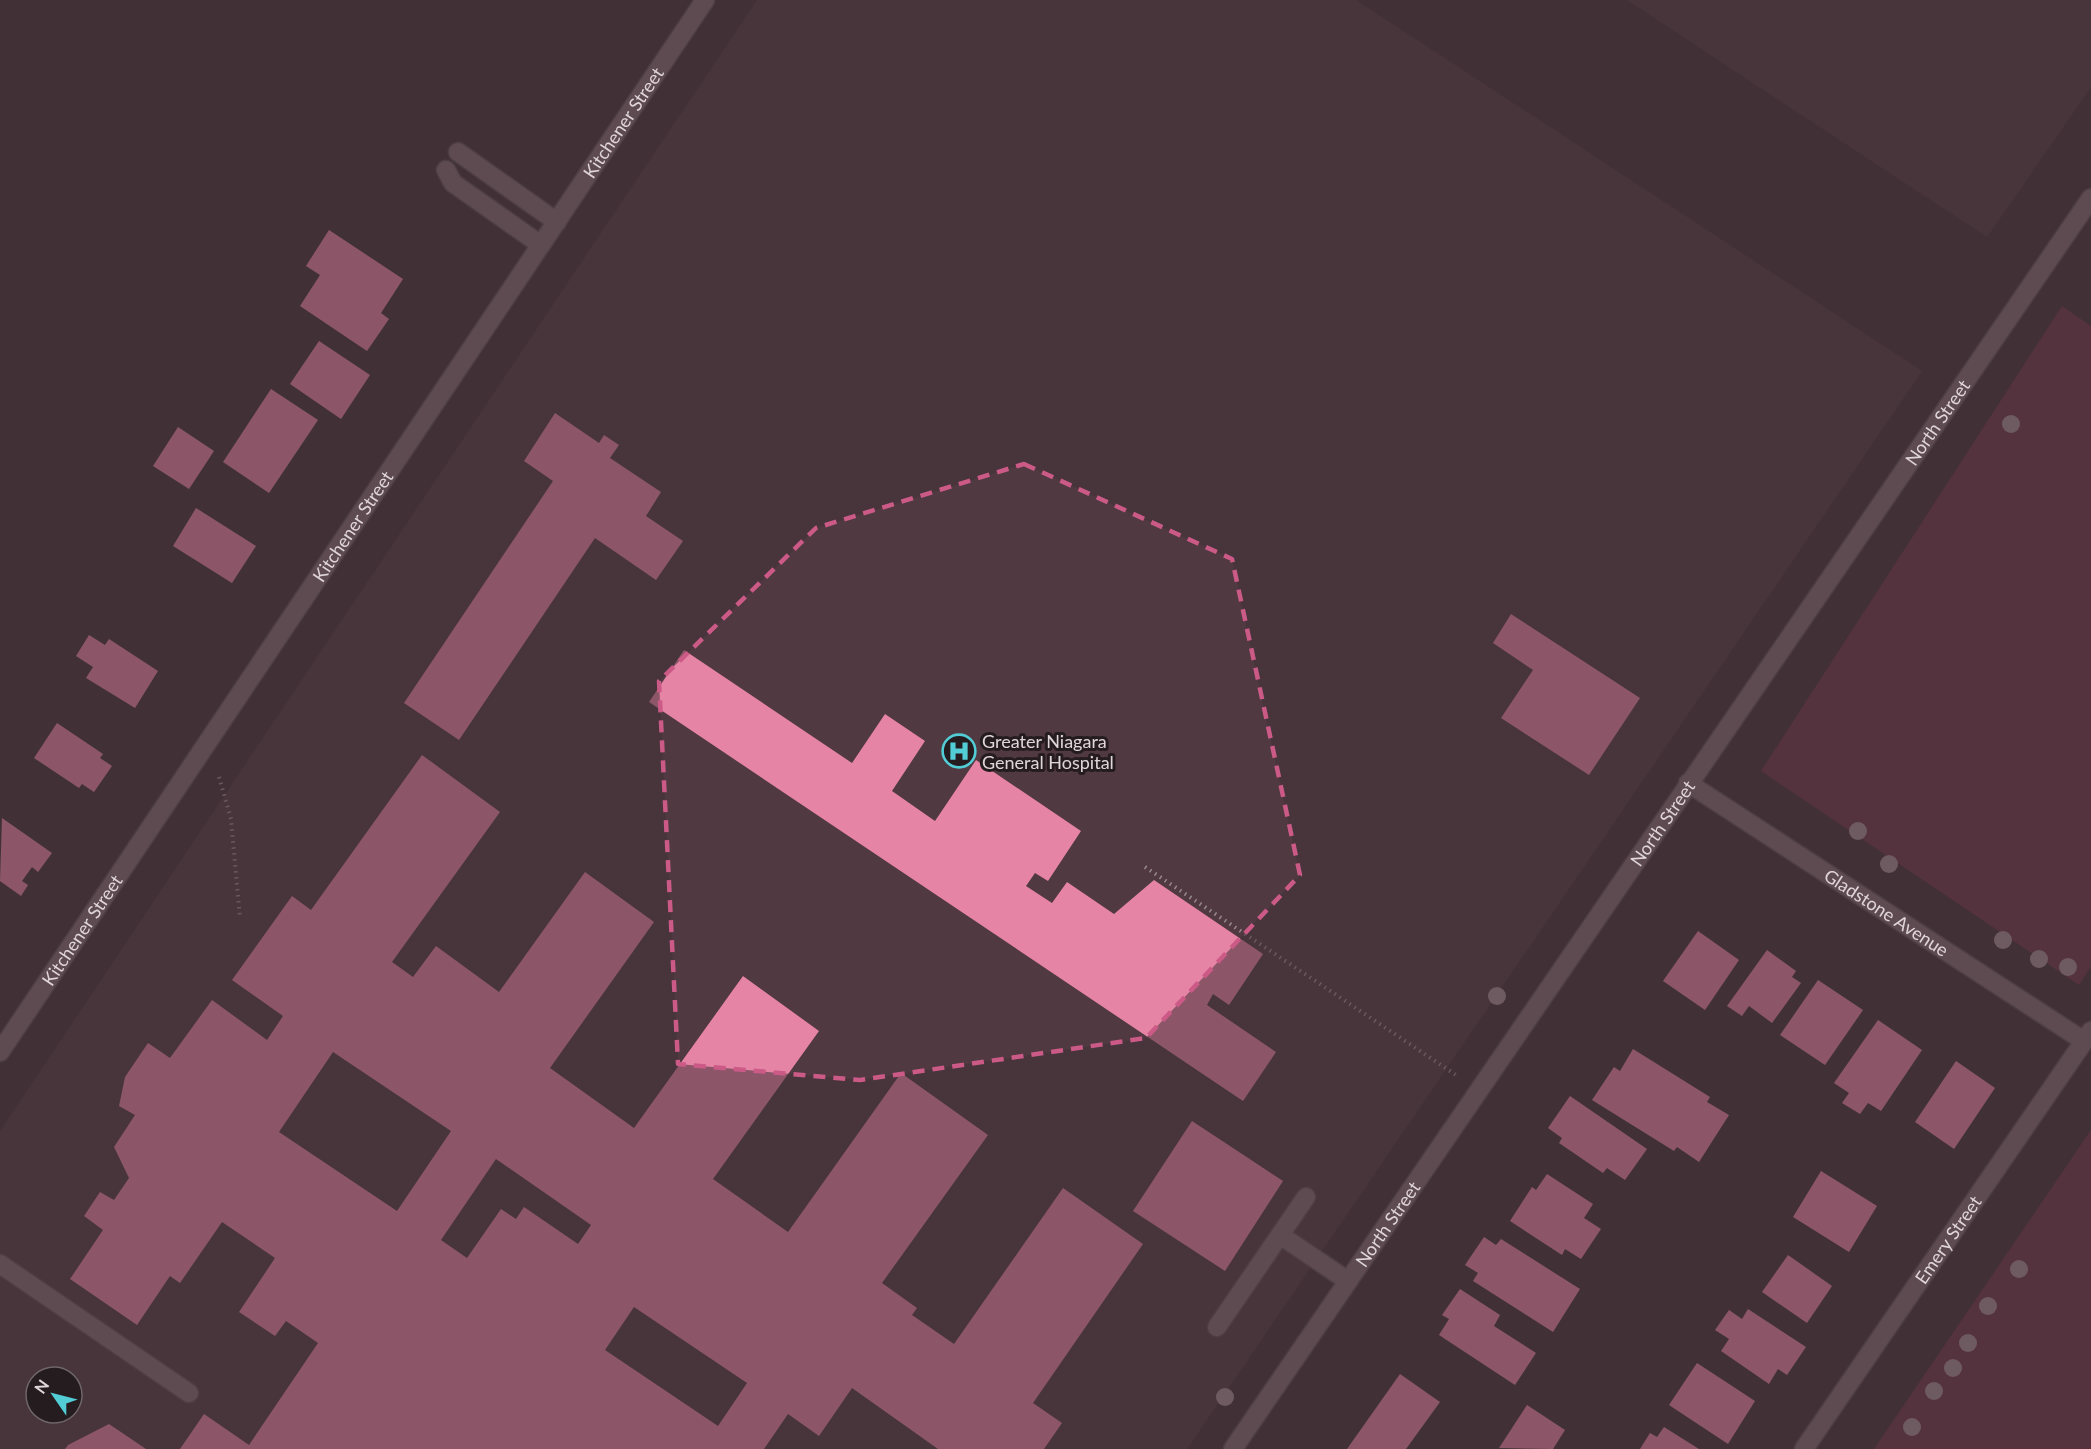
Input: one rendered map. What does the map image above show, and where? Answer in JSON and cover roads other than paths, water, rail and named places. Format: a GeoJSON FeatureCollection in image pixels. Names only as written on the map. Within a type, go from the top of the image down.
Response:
{"type":"FeatureCollection","features":[{"type":"Feature","properties":{"kind":"street","name":"Kitchener Street"},"geometry":{"type":"LineString","coordinates":[[0,1052],[705,0]]}},
{"type":"Feature","properties":{"kind":"street"},"geometry":{"type":"LineString","coordinates":[[458,152],[557,222]]}},
{"type":"Feature","properties":{"kind":"street"},"geometry":{"type":"LineString","coordinates":[[446,170],[453,183],[541,245]]}},
{"type":"Feature","properties":{"kind":"street","name":"North Street"},"geometry":{"type":"LineString","coordinates":[[1233,1449],[2091,198]]}},
{"type":"Feature","properties":{"kind":"street","name":"Gladstone Avenue"},"geometry":{"type":"LineString","coordinates":[[1688,783],[2087,1036]]}},
{"type":"Feature","properties":{"kind":"street","name":"Emery Street"},"geometry":{"type":"LineString","coordinates":[[1804,1449],[2087,1036]]}},
{"type":"Feature","properties":{"kind":"street"},"geometry":{"type":"LineString","coordinates":[[1217,1327],[1306,1197]]}},
{"type":"Feature","properties":{"kind":"street"},"geometry":{"type":"LineString","coordinates":[[1280,1235],[1348,1281]]}},
{"type":"Feature","properties":{"kind":"street"},"geometry":{"type":"LineString","coordinates":[[0,1264],[189,1393]]}},
{"type":"Feature","properties":{"kind":"place","name":"Greater Niagara General Hospital"},"geometry":{"type":"Point","coordinates":[959,751]}}]}
